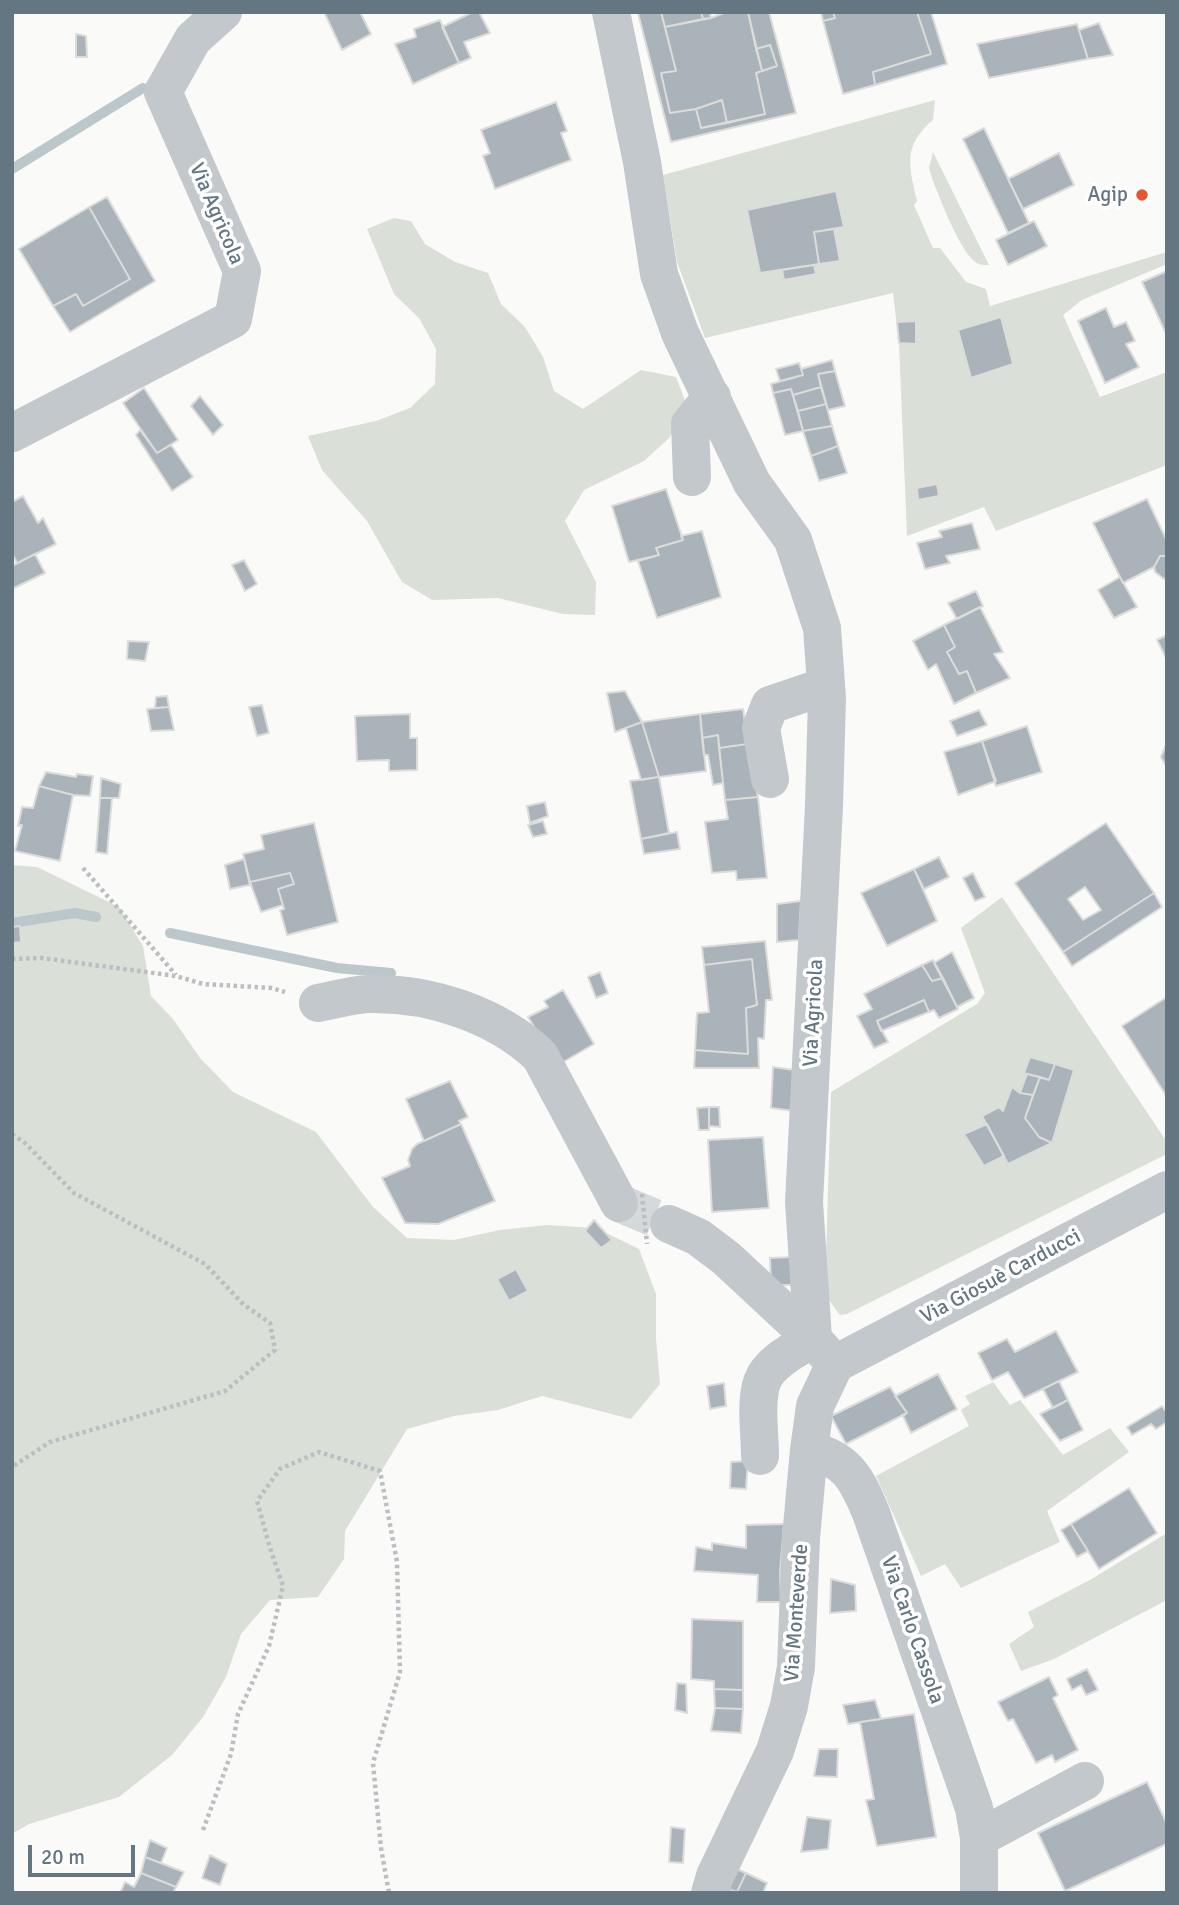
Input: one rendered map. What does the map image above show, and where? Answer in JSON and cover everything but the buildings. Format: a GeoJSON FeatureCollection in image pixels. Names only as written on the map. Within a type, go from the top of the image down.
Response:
{"type":"FeatureCollection","features":[{"type":"Feature","properties":{"kind":"street","name":"Via Agricola"},"geometry":{"type":"LineString","coordinates":[[12,433],[233,319],[242,271],[163,92],[193,39],[223,12]]}},
{"type":"Feature","properties":{"kind":"street","name":"Via Agricola"},"geometry":{"type":"LineString","coordinates":[[611,12],[642,162],[659,274],[680,333],[752,483],[793,540],[822,628],[826,686],[824,806],[804,1202],[824,1352]]}},
{"type":"Feature","properties":{"kind":"street"},"geometry":{"type":"LineString","coordinates":[[692,477],[690,424],[712,397]]}},
{"type":"Feature","properties":{"kind":"street"},"geometry":{"type":"LineString","coordinates":[[770,779],[761,728],[770,705],[826,686]]}},
{"type":"Feature","properties":{"kind":"street"},"geometry":{"type":"LineString","coordinates":[[318,1003],[370,994],[419,999],[450,1005],[501,1026],[524,1040],[540,1056],[631,1198]]}},
{"type":"Feature","properties":{"kind":"street","name":"Via Giosuè Carducci"},"geometry":{"type":"LineString","coordinates":[[760,1455],[759,1411],[762,1381],[771,1368],[791,1352],[824,1352],[1167,1190]]}},
{"type":"Feature","properties":{"kind":"street"},"geometry":{"type":"LineString","coordinates":[[658,1234],[698,1237],[726,1258],[824,1352]]}},
{"type":"Feature","properties":{"kind":"street","name":"Via Monteverde"},"geometry":{"type":"LineString","coordinates":[[710,1893],[715,1876],[775,1751],[789,1706],[796,1667],[809,1450],[824,1352]]}},
{"type":"Feature","properties":{"kind":"street","name":"Via Carlo Cassola"},"geometry":{"type":"LineString","coordinates":[[809,1450],[828,1454],[847,1468],[859,1484],[898,1587],[974,1808],[979,1838],[979,1893]]}},
{"type":"Feature","properties":{"kind":"street"},"geometry":{"type":"LineString","coordinates":[[979,1838],[1085,1781]]}},
{"type":"Feature","properties":{"kind":"path"},"geometry":{"type":"LineString","coordinates":[[83,868],[176,976]]}},
{"type":"Feature","properties":{"kind":"path"},"geometry":{"type":"LineString","coordinates":[[12,959],[42,958],[176,976],[203,984],[272,988],[318,1003]]}},
{"type":"Feature","properties":{"kind":"path"},"geometry":{"type":"LineString","coordinates":[[12,1134],[25,1143],[74,1192],[205,1264],[244,1305],[270,1323],[275,1350],[225,1391],[50,1442],[12,1466]]}},
{"type":"Feature","properties":{"kind":"path"},"geometry":{"type":"LineString","coordinates":[[631,1198],[658,1234]]}},
{"type":"Feature","properties":{"kind":"path"},"geometry":{"type":"LineString","coordinates":[[203,1830],[232,1754],[238,1714],[269,1646],[283,1586],[257,1501],[280,1469],[319,1452],[380,1471],[397,1562],[400,1658],[400,1672],[373,1763],[388,1893]]}},
{"type":"Feature","properties":{"kind":"shaded area"},"geometry":{"type":"Polygon","coordinates":[[[935,100],[933,120],[916,139],[910,157],[917,201],[914,205],[933,248],[940,248],[966,282],[986,289],[990,306],[1167,252],[1167,264],[1082,300],[1063,315],[1100,397],[1167,372],[1167,465],[996,531],[984,507],[907,536],[899,343],[893,293],[705,338],[677,262],[663,175],[935,100]]]}},
{"type":"Feature","properties":{"kind":"shaded area"},"geometry":{"type":"Polygon","coordinates":[[[933,152],[989,265],[973,260],[956,234],[929,168],[933,152]]]}},
{"type":"Feature","properties":{"kind":"shaded area"},"geometry":{"type":"Polygon","coordinates":[[[394,218],[411,221],[425,244],[455,262],[488,273],[501,304],[525,327],[543,357],[554,391],[583,409],[641,370],[676,377],[688,408],[669,438],[644,461],[584,490],[565,521],[596,582],[595,615],[563,614],[498,598],[432,600],[402,582],[367,521],[322,470],[308,436],[376,421],[410,408],[435,384],[436,349],[419,318],[394,294],[367,229],[394,218]]]}},
{"type":"Feature","properties":{"kind":"shaded area"},"geometry":{"type":"Polygon","coordinates":[[[12,865],[37,867],[119,907],[143,946],[151,996],[173,1019],[200,1058],[233,1092],[316,1132],[373,1207],[407,1238],[454,1240],[500,1230],[547,1225],[596,1228],[639,1249],[656,1294],[660,1384],[631,1419],[542,1396],[498,1410],[454,1416],[407,1429],[345,1531],[344,1559],[318,1597],[270,1600],[241,1634],[226,1677],[203,1717],[172,1755],[119,1797],[29,1824],[12,1834],[12,865]]]}},
{"type":"Feature","properties":{"kind":"shaded area"},"geometry":{"type":"Polygon","coordinates":[[[1002,897],[1167,1142],[1167,1154],[847,1314],[840,1315],[829,1300],[825,1288],[831,1092],[977,1004],[985,993],[961,928],[1002,897]]]}},
{"type":"Feature","properties":{"kind":"shaded area"},"geometry":{"type":"Polygon","coordinates":[[[993,1382],[1010,1405],[1020,1400],[1063,1455],[1110,1428],[1129,1452],[1047,1511],[1060,1542],[961,1588],[945,1564],[921,1576],[876,1476],[969,1426],[961,1410],[970,1404],[965,1396],[993,1382]]]}},
{"type":"Feature","properties":{"kind":"shaded area"},"geometry":{"type":"Polygon","coordinates":[[[1167,1533],[1167,1600],[1054,1659],[1021,1671],[1009,1644],[1034,1627],[1028,1612],[1090,1580],[1167,1533]]]}},
{"type":"Feature","properties":{"kind":"waterway"},"geometry":{"type":"LineString","coordinates":[[12,169],[143,88]]}},
{"type":"Feature","properties":{"kind":"waterway"},"geometry":{"type":"LineString","coordinates":[[12,923],[75,913],[96,917]]}},
{"type":"Feature","properties":{"kind":"waterway"},"geometry":{"type":"LineString","coordinates":[[170,933],[337,968],[391,973]]}},
{"type":"Feature","properties":{"kind":"tunnel"},"geometry":{"type":"LineString","coordinates":[[619,1203],[669,1224]]}},
{"type":"Feature","properties":{"kind":"place","name":"Agip"},"geometry":{"type":"Point","coordinates":[1142,195]}}]}
